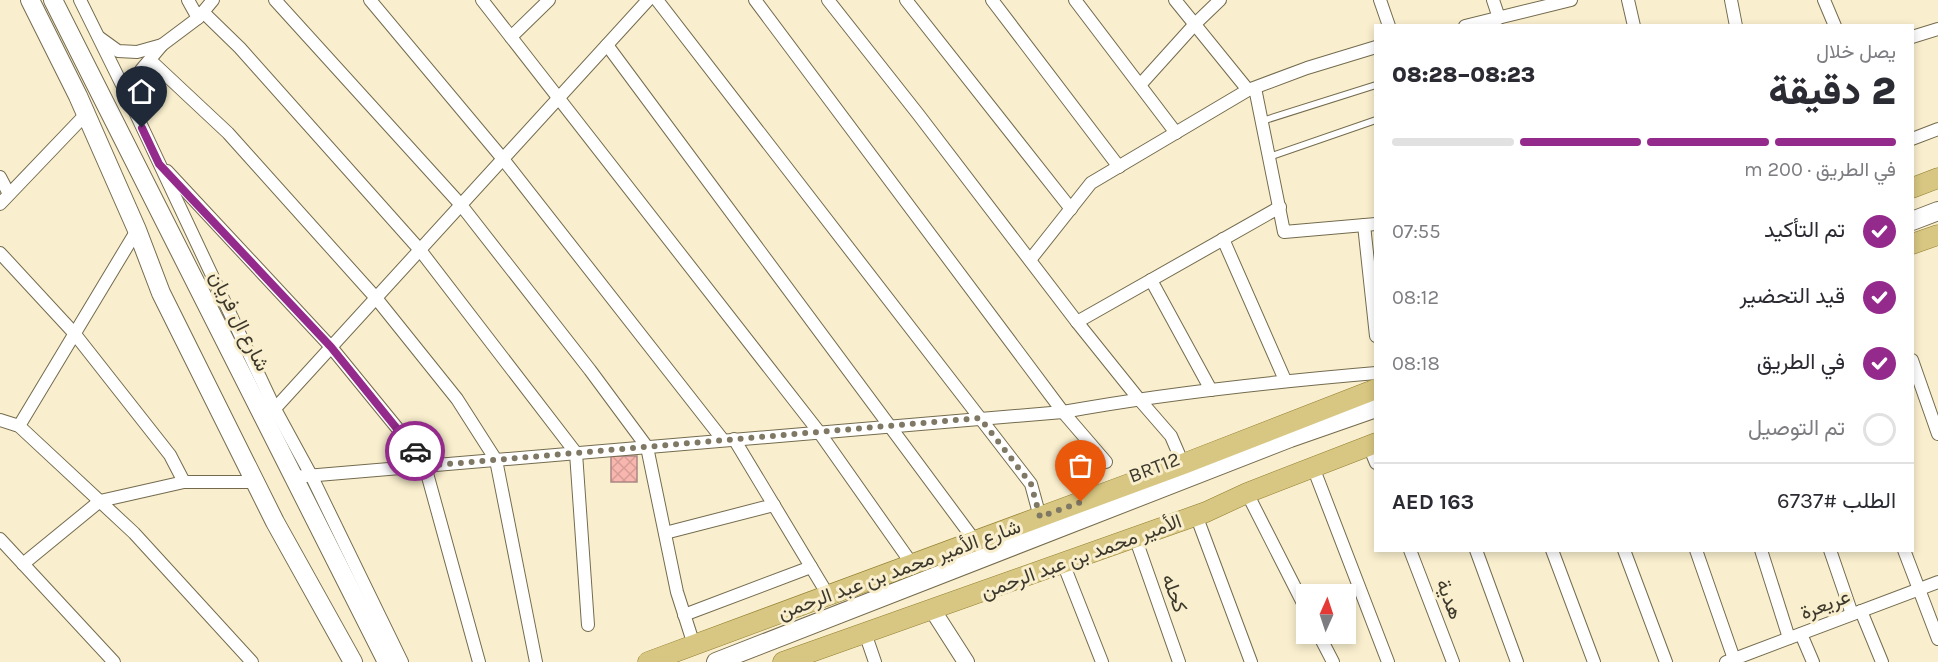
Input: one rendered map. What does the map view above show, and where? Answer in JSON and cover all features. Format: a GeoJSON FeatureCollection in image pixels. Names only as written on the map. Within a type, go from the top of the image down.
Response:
{"type":"FeatureCollection","features":[{"type":"Feature","properties":{"kind":"main road"},"geometry":{"type":"LineString","coordinates":[[30,0],[86,114],[137,230],[161,293],[275,522],[353,662]]}},
{"type":"Feature","properties":{"kind":"main road","name":"شارع ال فريان"},"geometry":{"type":"LineString","coordinates":[[53,0],[302,476],[387,662]]}},
{"type":"Feature","properties":{"kind":"main road"},"geometry":{"type":"LineString","coordinates":[[1914,187],[1938,178]]}},
{"type":"Feature","properties":{"kind":"main road"},"geometry":{"type":"LineString","coordinates":[[1914,220],[1938,211]]}},
{"type":"Feature","properties":{"kind":"main road"},"geometry":{"type":"LineString","coordinates":[[1914,243],[1938,236]]}},
{"type":"Feature","properties":{"kind":"main road"},"geometry":{"type":"LineString","coordinates":[[1183,464],[1374,390]]}},
{"type":"Feature","properties":{"kind":"main road","name":"BRT12"},"geometry":{"type":"LineString","coordinates":[[716,662],[1290,438],[1374,409]]}},
{"type":"Feature","properties":{"kind":"main road","name":"الأمير محمد بن عبد الرحمن"},"geometry":{"type":"LineString","coordinates":[[783,662],[805,658],[865,633],[1196,515],[1313,467],[1373,451]]}},
{"type":"Feature","properties":{"kind":"main road","name":"شارع الأمير محمد بن عبد الرحمن"},"geometry":{"type":"LineString","coordinates":[[648,662],[1183,464]]}},
{"type":"Feature","properties":{"kind":"main road"},"geometry":{"type":"LineString","coordinates":[[370,628],[392,644]]}},
{"type":"Feature","properties":{"kind":"street"},"geometry":{"type":"LineString","coordinates":[[80,0],[159,164],[270,414],[648,0]]}},
{"type":"Feature","properties":{"kind":"street"},"geometry":{"type":"LineString","coordinates":[[188,0],[200,15],[240,48],[420,250],[576,453],[588,625]]}},
{"type":"Feature","properties":{"kind":"street"},"geometry":{"type":"LineString","coordinates":[[134,111],[136,85],[141,70],[162,45],[200,15],[213,0]]}},
{"type":"Feature","properties":{"kind":"street"},"geometry":{"type":"LineString","coordinates":[[275,0],[461,206],[590,370],[647,447],[677,592],[694,645]]}},
{"type":"Feature","properties":{"kind":"street"},"geometry":{"type":"LineString","coordinates":[[370,0],[503,159],[729,440],[774,505],[828,595]]}},
{"type":"Feature","properties":{"kind":"street"},"geometry":{"type":"LineString","coordinates":[[482,0],[819,432],[912,564]]}},
{"type":"Feature","properties":{"kind":"street"},"geometry":{"type":"LineString","coordinates":[[512,37],[549,0]]}},
{"type":"Feature","properties":{"kind":"street"},"geometry":{"type":"LineString","coordinates":[[657,0],[1031,484],[1040,517]]}},
{"type":"Feature","properties":{"kind":"street"},"geometry":{"type":"LineString","coordinates":[[755,0],[1063,412],[1106,462]]}},
{"type":"Feature","properties":{"kind":"street"},"geometry":{"type":"LineString","coordinates":[[828,0],[1077,322],[1171,436],[1183,464]]}},
{"type":"Feature","properties":{"kind":"street"},"geometry":{"type":"LineString","coordinates":[[906,0],[1071,209]]}},
{"type":"Feature","properties":{"kind":"street"},"geometry":{"type":"LineString","coordinates":[[992,0],[1119,167]]}},
{"type":"Feature","properties":{"kind":"street"},"geometry":{"type":"LineString","coordinates":[[1075,0],[1176,133]]}},
{"type":"Feature","properties":{"kind":"street"},"geometry":{"type":"LineString","coordinates":[[1175,0],[1252,89],[1262,121],[1284,232],[1370,224],[1374,299]]}},
{"type":"Feature","properties":{"kind":"street"},"geometry":{"type":"LineString","coordinates":[[1140,85],[1194,24],[1220,0]]}},
{"type":"Feature","properties":{"kind":"street"},"geometry":{"type":"LineString","coordinates":[[1380,0],[1388,24]]}},
{"type":"Feature","properties":{"kind":"street"},"geometry":{"type":"LineString","coordinates":[[1493,0],[1499,18]]}},
{"type":"Feature","properties":{"kind":"street"},"geometry":{"type":"LineString","coordinates":[[1474,24],[1571,0]]}},
{"type":"Feature","properties":{"kind":"street"},"geometry":{"type":"LineString","coordinates":[[1628,0],[1634,24]]}},
{"type":"Feature","properties":{"kind":"street"},"geometry":{"type":"LineString","coordinates":[[1731,0],[1736,24]]}},
{"type":"Feature","properties":{"kind":"street"},"geometry":{"type":"LineString","coordinates":[[1824,0],[1834,24]]}},
{"type":"Feature","properties":{"kind":"street"},"geometry":{"type":"LineString","coordinates":[[1914,36],[1938,29]]}},
{"type":"Feature","properties":{"kind":"street"},"geometry":{"type":"LineString","coordinates":[[98,37],[118,51],[137,52],[162,45]]}},
{"type":"Feature","properties":{"kind":"street"},"geometry":{"type":"LineString","coordinates":[[607,45],[975,541]]}},
{"type":"Feature","properties":{"kind":"street"},"geometry":{"type":"LineString","coordinates":[[1030,260],[1091,183],[1252,89],[1306,68],[1374,48]]}},
{"type":"Feature","properties":{"kind":"street"},"geometry":{"type":"LineString","coordinates":[[150,60],[228,134],[376,298],[457,399],[496,460],[536,662]]}},
{"type":"Feature","properties":{"kind":"street"},"geometry":{"type":"LineString","coordinates":[[0,204],[86,114]]}},
{"type":"Feature","properties":{"kind":"street"},"geometry":{"type":"LineString","coordinates":[[1914,138],[1938,129]]}},
{"type":"Feature","properties":{"kind":"street"},"geometry":{"type":"LineString","coordinates":[[159,164],[331,347],[411,445],[425,466],[479,662]]}},
{"type":"Feature","properties":{"kind":"street"},"geometry":{"type":"LineString","coordinates":[[0,177],[9,194]]}},
{"type":"Feature","properties":{"kind":"street"},"geometry":{"type":"LineString","coordinates":[[1077,322],[1280,207]]}},
{"type":"Feature","properties":{"kind":"street"},"geometry":{"type":"LineString","coordinates":[[19,426],[137,230]]}},
{"type":"Feature","properties":{"kind":"street"},"geometry":{"type":"LineString","coordinates":[[1223,239],[1285,380]]}},
{"type":"Feature","properties":{"kind":"street"},"geometry":{"type":"LineString","coordinates":[[0,253],[74,333],[170,455],[184,482]]}},
{"type":"Feature","properties":{"kind":"street"},"geometry":{"type":"LineString","coordinates":[[1151,280],[1211,390]]}},
{"type":"Feature","properties":{"kind":"street"},"geometry":{"type":"LineString","coordinates":[[1914,366],[1938,434]]}},
{"type":"Feature","properties":{"kind":"street"},"geometry":{"type":"LineString","coordinates":[[402,662],[302,476],[1063,412],[1138,398],[1285,380],[1374,373]]}},
{"type":"Feature","properties":{"kind":"street"},"geometry":{"type":"LineString","coordinates":[[0,420],[19,426],[134,533],[252,662]]}},
{"type":"Feature","properties":{"kind":"street"},"geometry":{"type":"LineString","coordinates":[[1313,467],[1388,662]]}},
{"type":"Feature","properties":{"kind":"street"},"geometry":{"type":"LineString","coordinates":[[23,564],[100,501],[184,482],[255,482]]}},
{"type":"Feature","properties":{"kind":"street"},"geometry":{"type":"LineString","coordinates":[[1247,493],[1296,589]]}},
{"type":"Feature","properties":{"kind":"street"},"geometry":{"type":"LineString","coordinates":[[665,533],[774,505]]}},
{"type":"Feature","properties":{"kind":"street"},"geometry":{"type":"LineString","coordinates":[[1196,515],[1251,662]]}},
{"type":"Feature","properties":{"kind":"street","name":"كحله"},"geometry":{"type":"LineString","coordinates":[[1135,537],[1179,662]]}},
{"type":"Feature","properties":{"kind":"street"},"geometry":{"type":"LineString","coordinates":[[0,539],[114,662]]}},
{"type":"Feature","properties":{"kind":"street","name":"هدية"},"geometry":{"type":"LineString","coordinates":[[1411,552],[1454,662]]}},
{"type":"Feature","properties":{"kind":"street"},"geometry":{"type":"LineString","coordinates":[[1477,552],[1517,662]]}},
{"type":"Feature","properties":{"kind":"street"},"geometry":{"type":"LineString","coordinates":[[1553,552],[1594,662]]}},
{"type":"Feature","properties":{"kind":"street"},"geometry":{"type":"LineString","coordinates":[[1625,552],[1666,662]]}},
{"type":"Feature","properties":{"kind":"street"},"geometry":{"type":"LineString","coordinates":[[1697,552],[1738,659]]}},
{"type":"Feature","properties":{"kind":"street"},"geometry":{"type":"LineString","coordinates":[[1762,552],[1795,636],[1813,662]]}},
{"type":"Feature","properties":{"kind":"street"},"geometry":{"type":"LineString","coordinates":[[1831,552],[1857,613],[1882,662]]}},
{"type":"Feature","properties":{"kind":"street"},"geometry":{"type":"LineString","coordinates":[[1905,552],[1938,639]]}},
{"type":"Feature","properties":{"kind":"street"},"geometry":{"type":"LineString","coordinates":[[1063,563],[1102,662]]}},
{"type":"Feature","properties":{"kind":"street"},"geometry":{"type":"LineString","coordinates":[[684,615],[811,567]]}},
{"type":"Feature","properties":{"kind":"street","name":"عريعرة"},"geometry":{"type":"LineString","coordinates":[[1738,659],[1938,582]]}},
{"type":"Feature","properties":{"kind":"street"},"geometry":{"type":"LineString","coordinates":[[932,609],[966,662]]}},
{"type":"Feature","properties":{"kind":"street"},"geometry":{"type":"LineString","coordinates":[[865,633],[875,662]]}},
{"type":"Feature","properties":{"kind":"street"},"geometry":{"type":"LineString","coordinates":[[1324,644],[1333,662]]}},
{"type":"Feature","properties":{"kind":"lane"},"geometry":{"type":"LineString","coordinates":[[1262,121],[1374,86]]}},
{"type":"Feature","properties":{"kind":"lane"},"geometry":{"type":"LineString","coordinates":[[1269,157],[1374,121]]}},
{"type":"Feature","properties":{"kind":"building"},"geometry":{"type":"Polygon","coordinates":[[[611,456],[637,456],[637,482],[611,482],[611,456]]]}},
{"type":"Feature","properties":{"kind":"way so far"},"geometry":{"type":"LineString","coordinates":[[415,451],[425,466],[980,418],[1031,484],[1040,517],[1081,502]]}},
{"type":"Feature","properties":{"kind":"route"},"geometry":{"type":"LineString","coordinates":[[142,128],[159,164],[331,347],[415,451]]}}]}
